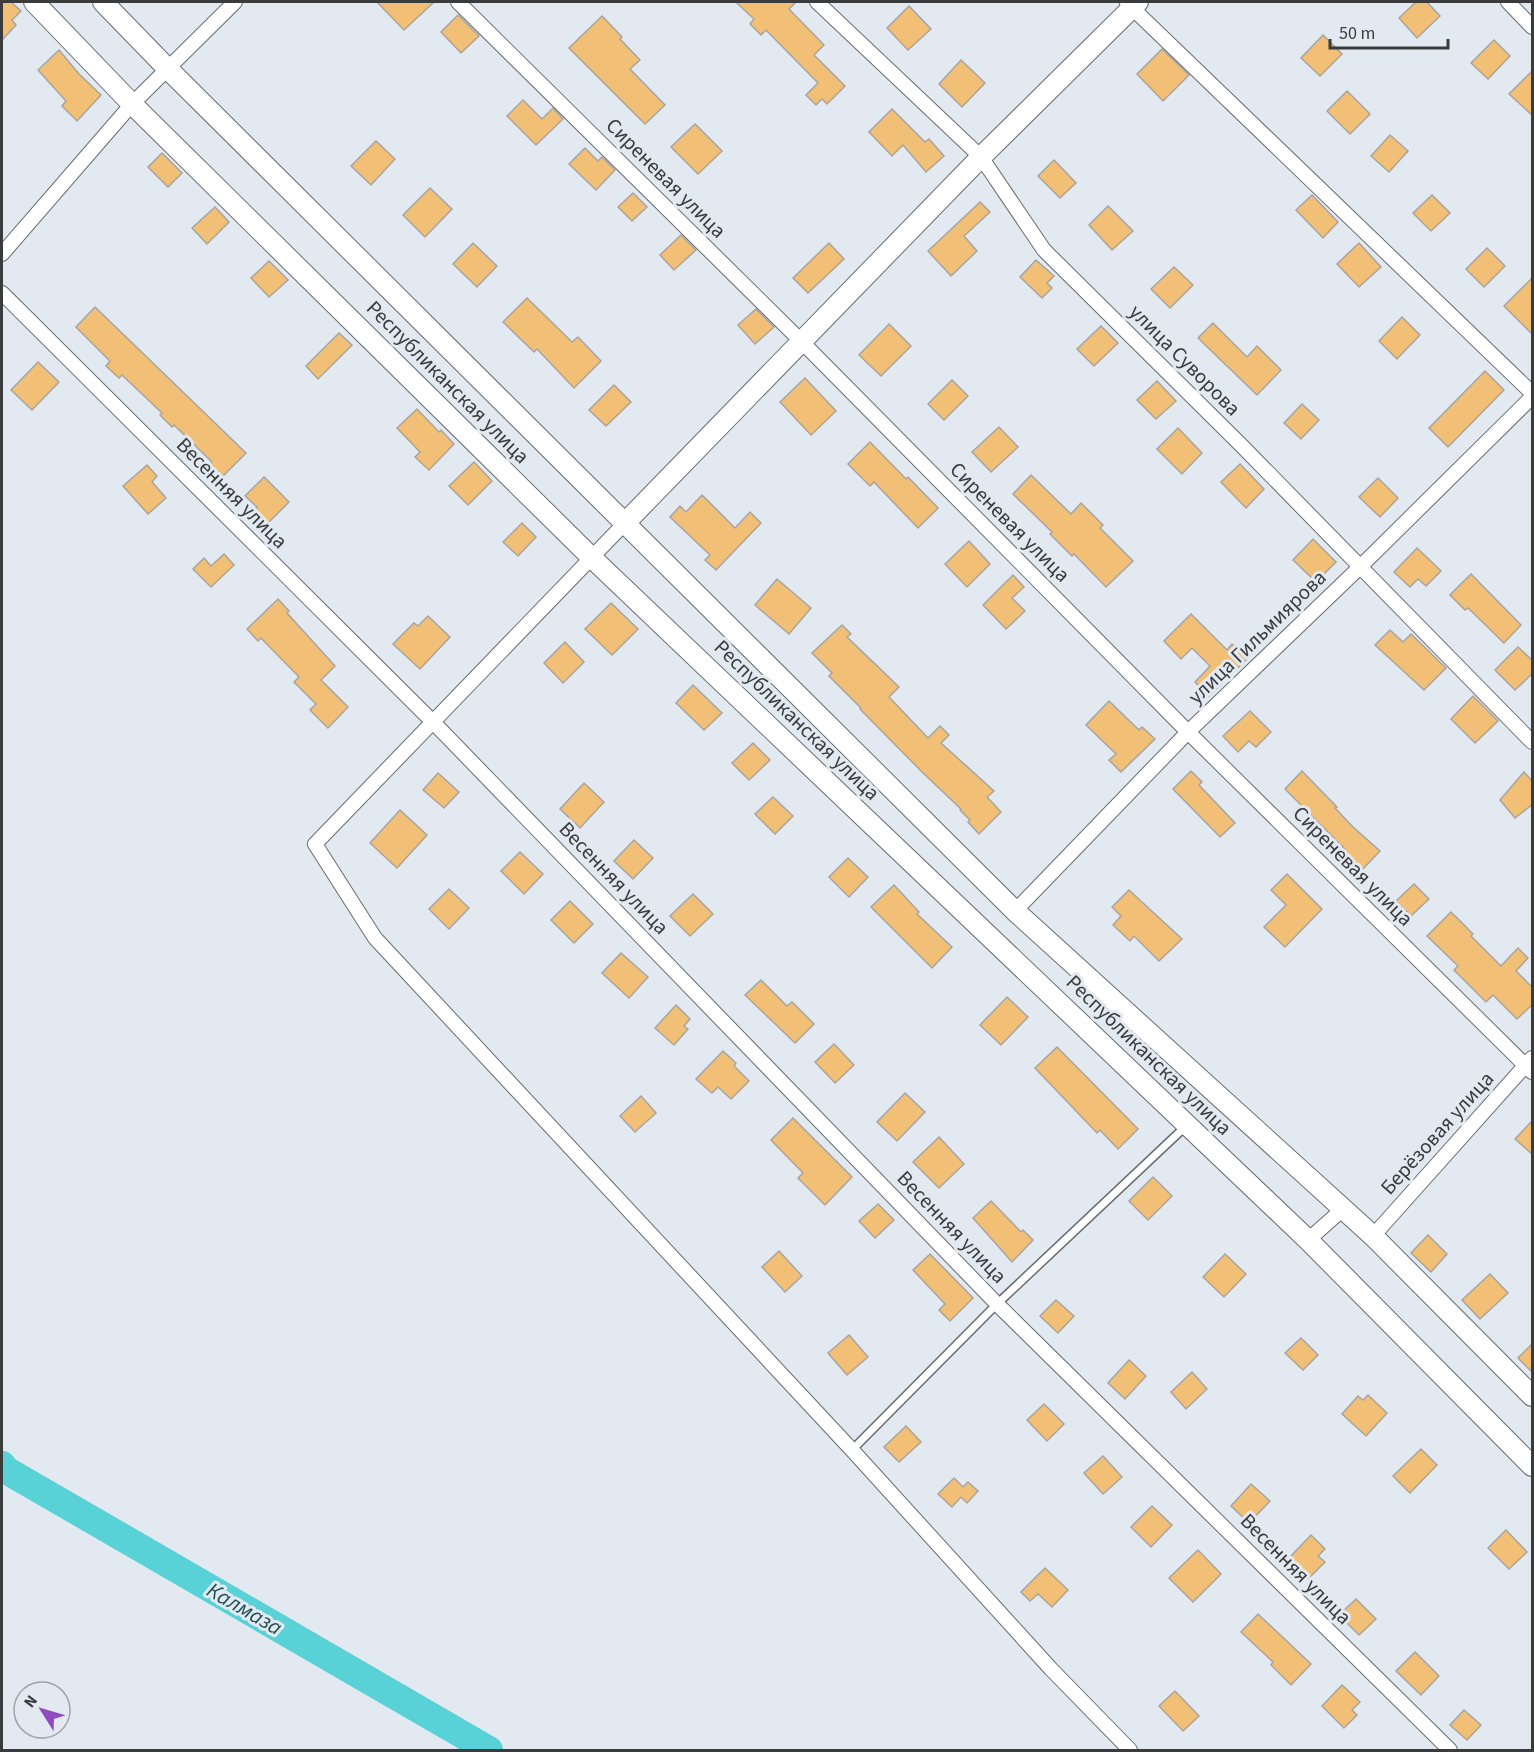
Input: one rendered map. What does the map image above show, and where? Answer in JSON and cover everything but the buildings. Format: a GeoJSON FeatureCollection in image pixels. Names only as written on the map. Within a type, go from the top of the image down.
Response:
{"type":"FeatureCollection","features":[{"type":"Feature","properties":{"kind":"street","name":"Республиканская улица"},"geometry":{"type":"LineString","coordinates":[[34,2],[132,104],[592,558],[1308,1240],[1533,1466]]}},
{"type":"Feature","properties":{"kind":"street","name":"Республиканская улица"},"geometry":{"type":"LineString","coordinates":[[103,2],[1015,911],[1373,1236],[1533,1396]]}},
{"type":"Feature","properties":{"kind":"street"},"geometry":{"type":"LineString","coordinates":[[2,254],[132,104],[235,2]]}},
{"type":"Feature","properties":{"kind":"street","name":"Сиреневая улица"},"geometry":{"type":"LineString","coordinates":[[458,2],[802,342],[1188,732],[1530,1065]]}},
{"type":"Feature","properties":{"kind":"street","name":"улица Суворова"},"geometry":{"type":"LineString","coordinates":[[817,2],[981,158],[1044,250],[1241,445],[1533,742]]}},
{"type":"Feature","properties":{"kind":"street"},"geometry":{"type":"LineString","coordinates":[[1508,2],[1533,27]]}},
{"type":"Feature","properties":{"kind":"street"},"geometry":{"type":"LineString","coordinates":[[1130,1750],[1052,1669],[852,1450],[375,938],[315,844],[1131,4],[1533,395]]}},
{"type":"Feature","properties":{"kind":"street","name":"Весенняя улица"},"geometry":{"type":"LineString","coordinates":[[2,293],[434,723],[997,1304],[1450,1750]]}},
{"type":"Feature","properties":{"kind":"street","name":"улица Гильмиярова"},"geometry":{"type":"LineString","coordinates":[[1015,911],[1188,732],[1360,567],[1533,395]]}},
{"type":"Feature","properties":{"kind":"street","name":"Берёзовая улица"},"geometry":{"type":"LineString","coordinates":[[1373,1236],[1530,1065]]}},
{"type":"Feature","properties":{"kind":"street"},"geometry":{"type":"LineString","coordinates":[[1308,1240],[1343,1209]]}},
{"type":"Feature","properties":{"kind":"lane"},"geometry":{"type":"LineString","coordinates":[[852,1450],[997,1304],[1187,1125]]}},
{"type":"Feature","properties":{"kind":"waterway","name":"Калмаза"},"geometry":{"type":"LineString","coordinates":[[2,1465],[6,1470],[489,1750]]}}]}
